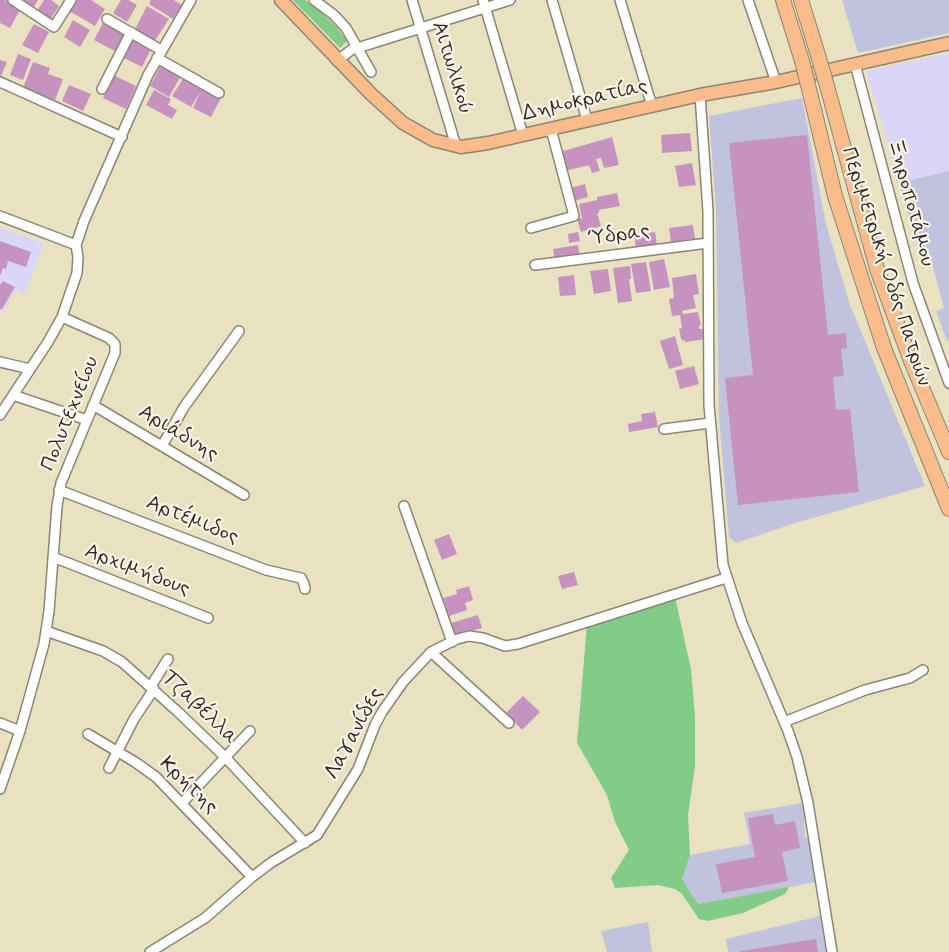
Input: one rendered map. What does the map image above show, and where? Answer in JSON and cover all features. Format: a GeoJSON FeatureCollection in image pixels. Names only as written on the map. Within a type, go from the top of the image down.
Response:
{"type":"FeatureCollection","features":[{"type":"Feature","properties":{"kind":"highway","name":"Περιμετρική Οδός Πατρών"},"geometry":{"type":"LineString","coordinates":[[783,0],[802,61],[835,196],[884,348],[949,509]]}},
{"type":"Feature","properties":{"kind":"highway","name":"Περιμετρική Οδός Πατρών"},"geometry":{"type":"LineString","coordinates":[[801,0],[877,269],[911,361],[949,452]]}},
{"type":"Feature","properties":{"kind":"main road","name":"Δημοκρατίας"},"geometry":{"type":"LineString","coordinates":[[281,0],[337,61],[403,123],[433,140],[456,146],[472,146],[949,43]]}},
{"type":"Feature","properties":{"kind":"street"},"geometry":{"type":"LineString","coordinates":[[13,0],[54,27],[71,0]]}},
{"type":"Feature","properties":{"kind":"street"},"geometry":{"type":"LineString","coordinates":[[0,415],[62,318],[77,273],[76,245],[84,220],[137,98],[159,54],[191,0]]}},
{"type":"Feature","properties":{"kind":"street"},"geometry":{"type":"LineString","coordinates":[[315,0],[340,21],[371,72]]}},
{"type":"Feature","properties":{"kind":"street"},"geometry":{"type":"LineString","coordinates":[[327,9],[334,0]]}},
{"type":"Feature","properties":{"kind":"street","name":"Αιτωλικού"},"geometry":{"type":"LineString","coordinates":[[412,0],[456,146]]}},
{"type":"Feature","properties":{"kind":"street"},"geometry":{"type":"LineString","coordinates":[[337,61],[345,53],[358,48],[484,4],[510,0]]}},
{"type":"Feature","properties":{"kind":"street"},"geometry":{"type":"LineString","coordinates":[[552,0],[587,120]]}},
{"type":"Feature","properties":{"kind":"street"},"geometry":{"type":"LineString","coordinates":[[620,0],[652,106]]}},
{"type":"Feature","properties":{"kind":"street"},"geometry":{"type":"LineString","coordinates":[[748,0],[776,82]]}},
{"type":"Feature","properties":{"kind":"street"},"geometry":{"type":"LineString","coordinates":[[484,4],[523,135]]}},
{"type":"Feature","properties":{"kind":"street"},"geometry":{"type":"LineString","coordinates":[[107,19],[130,32],[219,93]]}},
{"type":"Feature","properties":{"kind":"street"},"geometry":{"type":"LineString","coordinates":[[102,89],[130,32]]}},
{"type":"Feature","properties":{"kind":"street","name":"Ξηροποτάμου"},"geometry":{"type":"LineString","coordinates":[[855,64],[913,283],[949,383]]}},
{"type":"Feature","properties":{"kind":"street"},"geometry":{"type":"LineString","coordinates":[[0,82],[122,136]]}},
{"type":"Feature","properties":{"kind":"street"},"geometry":{"type":"LineString","coordinates":[[700,95],[707,190],[710,423],[722,553],[726,578],[797,757],[808,803],[832,952]]}},
{"type":"Feature","properties":{"kind":"street"},"geometry":{"type":"LineString","coordinates":[[531,228],[574,216],[551,129]]}},
{"type":"Feature","properties":{"kind":"street"},"geometry":{"type":"LineString","coordinates":[[0,216],[76,245]]}},
{"type":"Feature","properties":{"kind":"street","name":"Ύδρας"},"geometry":{"type":"LineString","coordinates":[[535,265],[708,243]]}},
{"type":"Feature","properties":{"kind":"street","name":"Πολυτεχνείου"},"geometry":{"type":"LineString","coordinates":[[0,789],[42,657],[59,490],[65,471],[113,361],[115,344],[106,336],[62,318]]}},
{"type":"Feature","properties":{"kind":"street"},"geometry":{"type":"LineString","coordinates":[[162,446],[184,407],[239,331]]}},
{"type":"Feature","properties":{"kind":"street"},"geometry":{"type":"LineString","coordinates":[[0,362],[30,369]]}},
{"type":"Feature","properties":{"kind":"street"},"geometry":{"type":"LineString","coordinates":[[13,395],[87,420]]}},
{"type":"Feature","properties":{"kind":"street","name":"Αριάδνης"},"geometry":{"type":"LineString","coordinates":[[93,405],[244,495]]}},
{"type":"Feature","properties":{"kind":"street"},"geometry":{"type":"LineString","coordinates":[[664,429],[710,423]]}},
{"type":"Feature","properties":{"kind":"street","name":"Αρτέμιδος"},"geometry":{"type":"LineString","coordinates":[[59,490],[266,570],[301,578],[304,589]]}},
{"type":"Feature","properties":{"kind":"street"},"geometry":{"type":"LineString","coordinates":[[404,506],[452,642]]}},
{"type":"Feature","properties":{"kind":"street","name":"Αρχιμήδους"},"geometry":{"type":"LineString","coordinates":[[53,557],[208,618]]}},
{"type":"Feature","properties":{"kind":"street","name":"Λαγανίδες"},"geometry":{"type":"LineString","coordinates":[[150,952],[205,918],[252,877],[319,833],[362,761],[382,712],[403,682],[431,652],[452,642],[474,636],[501,645],[514,645],[726,578]]}},
{"type":"Feature","properties":{"kind":"street","name":"Τζαβέλλα"},"geometry":{"type":"LineString","coordinates":[[46,631],[113,656],[152,688],[225,757],[305,843]]}},
{"type":"Feature","properties":{"kind":"street"},"geometry":{"type":"LineString","coordinates":[[431,652],[509,723]]}},
{"type":"Feature","properties":{"kind":"street"},"geometry":{"type":"LineString","coordinates":[[109,768],[168,659]]}},
{"type":"Feature","properties":{"kind":"street"},"geometry":{"type":"LineString","coordinates":[[784,722],[865,690],[910,678],[923,669]]}},
{"type":"Feature","properties":{"kind":"street"},"geometry":{"type":"LineString","coordinates":[[0,723],[20,731]]}},
{"type":"Feature","properties":{"kind":"street"},"geometry":{"type":"LineString","coordinates":[[182,803],[250,731]]}},
{"type":"Feature","properties":{"kind":"street","name":"Κρήτης"},"geometry":{"type":"LineString","coordinates":[[88,734],[156,777],[252,877]]}},
{"type":"Feature","properties":{"kind":"shaded area"},"geometry":{"type":"Polygon","coordinates":[[[842,0],[949,0],[949,33],[858,53],[842,0]]]}},
{"type":"Feature","properties":{"kind":"shaded area"},"geometry":{"type":"Polygon","coordinates":[[[949,53],[949,171],[899,183],[866,71],[949,53]]]}},
{"type":"Feature","properties":{"kind":"shaded area"},"geometry":{"type":"Polygon","coordinates":[[[802,98],[826,224],[850,305],[925,486],[795,523],[736,543],[729,537],[719,416],[716,209],[709,116],[802,98]]]}},
{"type":"Feature","properties":{"kind":"shaded area"},"geometry":{"type":"Polygon","coordinates":[[[949,171],[949,341],[947,341],[936,311],[944,308],[929,252],[921,254],[918,248],[899,183],[949,171]]]}},
{"type":"Feature","properties":{"kind":"shaded area"},"geometry":{"type":"Polygon","coordinates":[[[0,227],[44,244],[25,294],[15,291],[4,312],[0,311],[0,227]]]}},
{"type":"Feature","properties":{"kind":"shaded area"},"geometry":{"type":"Polygon","coordinates":[[[803,803],[805,837],[811,839],[816,882],[698,904],[682,879],[690,855],[750,844],[744,813],[803,803]]]}},
{"type":"Feature","properties":{"kind":"shaded area"},"geometry":{"type":"Polygon","coordinates":[[[820,916],[827,952],[728,952],[726,939],[820,916]]]}},
{"type":"Feature","properties":{"kind":"shaded area"},"geometry":{"type":"Polygon","coordinates":[[[648,922],[652,952],[607,952],[601,931],[648,922]]]}},
{"type":"Feature","properties":{"kind":"green space"},"geometry":{"type":"Polygon","coordinates":[[[293,0],[305,0],[315,7],[336,26],[347,41],[340,48],[293,0]]]}},
{"type":"Feature","properties":{"kind":"green space"},"geometry":{"type":"Polygon","coordinates":[[[675,597],[691,669],[695,717],[695,766],[688,815],[690,855],[682,879],[698,904],[789,887],[785,894],[743,913],[708,921],[699,919],[682,894],[675,889],[658,885],[615,888],[611,878],[629,850],[615,822],[607,795],[577,743],[587,624],[675,597]]]}},
{"type":"Feature","properties":{"kind":"building"},"geometry":{"type":"Polygon","coordinates":[[[0,0],[21,8],[10,28],[0,23],[0,0]]]}},
{"type":"Feature","properties":{"kind":"building"},"geometry":{"type":"Polygon","coordinates":[[[21,0],[38,0],[33,8],[21,0]]]}},
{"type":"Feature","properties":{"kind":"building"},"geometry":{"type":"Polygon","coordinates":[[[44,0],[51,0],[59,6],[50,20],[37,11],[44,0]]]}},
{"type":"Feature","properties":{"kind":"building"},"geometry":{"type":"Polygon","coordinates":[[[76,0],[91,0],[105,9],[95,26],[69,11],[76,0]]]}},
{"type":"Feature","properties":{"kind":"building"},"geometry":{"type":"Polygon","coordinates":[[[121,0],[128,0],[137,5],[127,22],[113,13],[121,0]]]}},
{"type":"Feature","properties":{"kind":"building"},"geometry":{"type":"Polygon","coordinates":[[[151,0],[174,0],[182,5],[173,19],[149,4],[151,0]]]}},
{"type":"Feature","properties":{"kind":"building"},"geometry":{"type":"Polygon","coordinates":[[[147,6],[169,19],[154,42],[134,31],[147,6]]]}},
{"type":"Feature","properties":{"kind":"building"},"geometry":{"type":"Polygon","coordinates":[[[73,20],[90,30],[80,47],[64,37],[73,20]]]}},
{"type":"Feature","properties":{"kind":"building"},"geometry":{"type":"Polygon","coordinates":[[[103,23],[124,35],[115,51],[94,40],[103,23]]]}},
{"type":"Feature","properties":{"kind":"building"},"geometry":{"type":"Polygon","coordinates":[[[34,24],[49,32],[38,53],[22,45],[34,24]]]}},
{"type":"Feature","properties":{"kind":"building"},"geometry":{"type":"Polygon","coordinates":[[[133,40],[151,49],[142,67],[124,58],[133,40]]]}},
{"type":"Feature","properties":{"kind":"building"},"geometry":{"type":"Polygon","coordinates":[[[18,54],[31,59],[23,80],[10,75],[18,54]]]}},
{"type":"Feature","properties":{"kind":"building"},"geometry":{"type":"Polygon","coordinates":[[[0,60],[7,62],[0,79],[0,60]]]}},
{"type":"Feature","properties":{"kind":"building"},"geometry":{"type":"Polygon","coordinates":[[[33,62],[50,68],[48,74],[63,79],[55,100],[23,88],[33,62]]]}},
{"type":"Feature","properties":{"kind":"building"},"geometry":{"type":"Polygon","coordinates":[[[161,65],[181,76],[169,97],[150,86],[161,65]]]}},
{"type":"Feature","properties":{"kind":"building"},"geometry":{"type":"Polygon","coordinates":[[[113,75],[136,86],[126,109],[103,98],[113,75]]]}},
{"type":"Feature","properties":{"kind":"building"},"geometry":{"type":"Polygon","coordinates":[[[183,79],[221,98],[211,117],[193,108],[200,92],[191,107],[172,96],[183,79]]]}},
{"type":"Feature","properties":{"kind":"building"},"geometry":{"type":"Polygon","coordinates":[[[69,85],[91,94],[83,111],[62,101],[69,85]]]}},
{"type":"Feature","properties":{"kind":"building"},"geometry":{"type":"Polygon","coordinates":[[[154,90],[171,99],[168,105],[177,110],[172,119],[146,105],[154,90]]]}},
{"type":"Feature","properties":{"kind":"building"},"geometry":{"type":"Polygon","coordinates":[[[690,133],[692,151],[662,153],[661,135],[690,133]]]}},
{"type":"Feature","properties":{"kind":"building"},"geometry":{"type":"Polygon","coordinates":[[[807,135],[828,335],[846,333],[847,348],[841,349],[844,376],[833,377],[836,410],[850,409],[859,492],[738,505],[725,378],[753,375],[729,143],[807,135]]]}},
{"type":"Feature","properties":{"kind":"building"},"geometry":{"type":"Polygon","coordinates":[[[612,137],[619,165],[604,168],[601,158],[596,159],[600,171],[592,173],[589,165],[565,171],[560,152],[612,137]]]}},
{"type":"Feature","properties":{"kind":"building"},"geometry":{"type":"Polygon","coordinates":[[[692,163],[696,185],[679,187],[675,166],[692,163]]]}},
{"type":"Feature","properties":{"kind":"building"},"geometry":{"type":"Polygon","coordinates":[[[585,184],[588,197],[574,201],[570,188],[585,184]]]}},
{"type":"Feature","properties":{"kind":"building"},"geometry":{"type":"Polygon","coordinates":[[[617,193],[620,206],[599,210],[597,213],[601,226],[581,232],[577,219],[582,218],[579,204],[617,193]]]}},
{"type":"Feature","properties":{"kind":"building"},"geometry":{"type":"Polygon","coordinates":[[[693,225],[695,239],[671,242],[669,228],[693,225]]]}},
{"type":"Feature","properties":{"kind":"building"},"geometry":{"type":"Polygon","coordinates":[[[578,232],[580,241],[569,243],[568,234],[578,232]]]}},
{"type":"Feature","properties":{"kind":"building"},"geometry":{"type":"Polygon","coordinates":[[[655,232],[657,245],[636,248],[634,235],[655,232]]]}},
{"type":"Feature","properties":{"kind":"building"},"geometry":{"type":"Polygon","coordinates":[[[0,241],[31,252],[26,267],[8,261],[6,269],[3,268],[0,276],[0,241]]]}},
{"type":"Feature","properties":{"kind":"building"},"geometry":{"type":"Polygon","coordinates":[[[578,245],[580,257],[555,261],[553,249],[578,245]]]}},
{"type":"Feature","properties":{"kind":"building"},"geometry":{"type":"Polygon","coordinates":[[[664,259],[670,287],[654,290],[649,262],[664,259]]]}},
{"type":"Feature","properties":{"kind":"building"},"geometry":{"type":"Polygon","coordinates":[[[646,262],[651,291],[636,293],[631,264],[646,262]]]}},
{"type":"Feature","properties":{"kind":"building"},"geometry":{"type":"Polygon","coordinates":[[[630,266],[632,301],[618,303],[613,268],[630,266]]]}},
{"type":"Feature","properties":{"kind":"building"},"geometry":{"type":"Polygon","coordinates":[[[608,269],[611,291],[594,294],[590,271],[608,269]]]}},
{"type":"Feature","properties":{"kind":"building"},"geometry":{"type":"Polygon","coordinates":[[[696,274],[699,294],[693,295],[696,308],[682,311],[683,314],[698,312],[701,325],[699,329],[704,329],[706,339],[686,342],[681,339],[680,315],[672,316],[669,299],[674,298],[672,278],[696,274]]]}},
{"type":"Feature","properties":{"kind":"building"},"geometry":{"type":"Polygon","coordinates":[[[574,275],[576,295],[560,296],[558,277],[574,275]]]}},
{"type":"Feature","properties":{"kind":"building"},"geometry":{"type":"Polygon","coordinates":[[[3,281],[15,287],[0,309],[0,285],[3,281]]]}},
{"type":"Feature","properties":{"kind":"building"},"geometry":{"type":"Polygon","coordinates":[[[675,336],[683,365],[669,369],[660,341],[675,336]]]}},
{"type":"Feature","properties":{"kind":"building"},"geometry":{"type":"Polygon","coordinates":[[[694,366],[699,384],[680,389],[675,371],[694,366]]]}},
{"type":"Feature","properties":{"kind":"building"},"geometry":{"type":"Polygon","coordinates":[[[655,412],[658,427],[629,432],[628,424],[642,421],[641,414],[655,412]]]}},
{"type":"Feature","properties":{"kind":"building"},"geometry":{"type":"Polygon","coordinates":[[[449,534],[457,554],[442,560],[434,540],[449,534]]]}},
{"type":"Feature","properties":{"kind":"building"},"geometry":{"type":"Polygon","coordinates":[[[574,572],[578,585],[562,589],[558,576],[574,572]]]}},
{"type":"Feature","properties":{"kind":"building"},"geometry":{"type":"Polygon","coordinates":[[[469,586],[473,600],[465,603],[467,610],[449,616],[443,598],[457,594],[456,590],[469,586]]]}},
{"type":"Feature","properties":{"kind":"building"},"geometry":{"type":"Polygon","coordinates":[[[478,615],[482,628],[455,636],[451,623],[478,615]]]}},
{"type":"Feature","properties":{"kind":"building"},"geometry":{"type":"Polygon","coordinates":[[[523,696],[540,712],[522,730],[506,713],[523,696]]]}},
{"type":"Feature","properties":{"kind":"building"},"geometry":{"type":"Polygon","coordinates":[[[773,814],[775,825],[795,821],[800,848],[782,852],[788,881],[722,893],[716,864],[755,857],[748,818],[773,814]]]}},
{"type":"Feature","properties":{"kind":"building"},"geometry":{"type":"Polygon","coordinates":[[[816,939],[818,952],[741,952],[741,951],[816,939]]]}}]}
